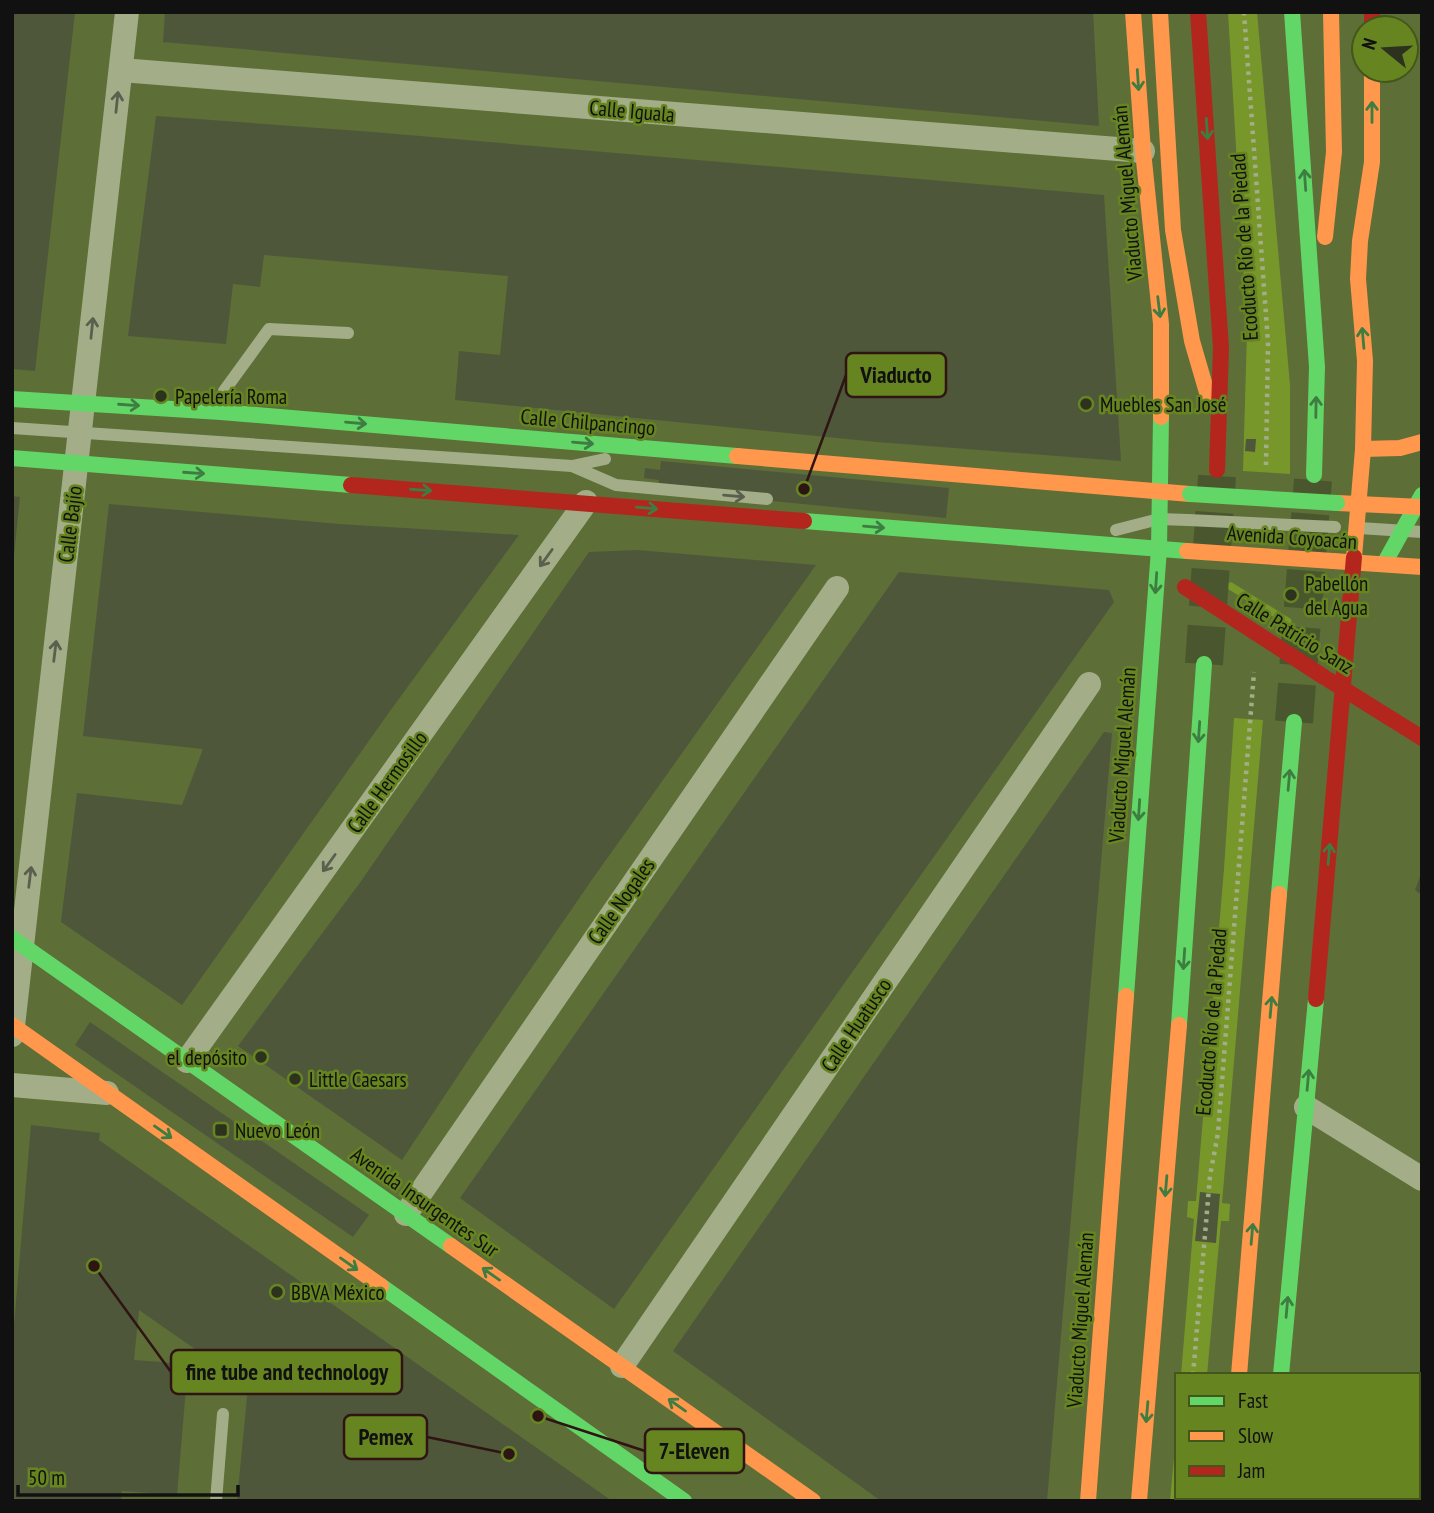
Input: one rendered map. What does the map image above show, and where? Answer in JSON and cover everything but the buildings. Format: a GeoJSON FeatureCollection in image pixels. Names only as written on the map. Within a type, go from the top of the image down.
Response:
{"type":"FeatureCollection","features":[{"type":"Feature","properties":{"kind":"main road","name":"Viaducto Miguel Alemán"},"geometry":{"type":"LineString","coordinates":[[1088,1501],[1159,549],[1161,324],[1143,151],[1133,12]]}},
{"type":"Feature","properties":{"kind":"main road"},"geometry":{"type":"LineString","coordinates":[[1160,12],[1173,230],[1192,341],[1220,435]]}},
{"type":"Feature","properties":{"kind":"main road"},"geometry":{"type":"LineString","coordinates":[[1198,12],[1221,348],[1217,470]]}},
{"type":"Feature","properties":{"kind":"main road"},"geometry":{"type":"LineString","coordinates":[[1292,12],[1317,367],[1314,475]]}},
{"type":"Feature","properties":{"kind":"main road"},"geometry":{"type":"LineString","coordinates":[[1314,304],[1332,191],[1334,158],[1336,97],[1331,12]]}},
{"type":"Feature","properties":{"kind":"main road"},"geometry":{"type":"LineString","coordinates":[[1281,1373],[1344,689],[1363,449],[1365,360],[1358,279],[1360,241],[1372,162],[1372,84]]}},
{"type":"Feature","properties":{"kind":"main road","name":"Calle Chilpancingo"},"geometry":{"type":"LineString","coordinates":[[12,399],[222,412],[1160,492]]}},
{"type":"Feature","properties":{"kind":"main road"},"geometry":{"type":"LineString","coordinates":[[1363,449],[1400,448],[1422,442]]}},
{"type":"Feature","properties":{"kind":"main road"},"geometry":{"type":"LineString","coordinates":[[12,458],[1159,549]]}},
{"type":"Feature","properties":{"kind":"main road","name":"Avenida Coyoacán"},"geometry":{"type":"LineString","coordinates":[[1160,492],[1359,504],[1420,503]]}},
{"type":"Feature","properties":{"kind":"main road"},"geometry":{"type":"LineString","coordinates":[[1384,564],[1420,503]]}},
{"type":"Feature","properties":{"kind":"main road","name":"Avenida Coyoacán"},"geometry":{"type":"LineString","coordinates":[[1159,549],[1422,567]]}},
{"type":"Feature","properties":{"kind":"main road","name":"Calle Patricio Sanz"},"geometry":{"type":"LineString","coordinates":[[1159,549],[1178,578],[1324,677],[1422,738]]}},
{"type":"Feature","properties":{"kind":"main road"},"geometry":{"type":"LineString","coordinates":[[1139,1501],[1177,1046],[1204,664]]}},
{"type":"Feature","properties":{"kind":"main road"},"geometry":{"type":"LineString","coordinates":[[1239,1373],[1294,722]]}},
{"type":"Feature","properties":{"kind":"main road","name":"Avenida Insurgentes Sur"},"geometry":{"type":"LineString","coordinates":[[17,942],[813,1501]]}},
{"type":"Feature","properties":{"kind":"main road"},"geometry":{"type":"LineString","coordinates":[[13,1026],[684,1501]]}},
{"type":"Feature","properties":{"kind":"street","name":"Calle Bajío"},"geometry":{"type":"LineString","coordinates":[[12,1035],[17,942],[77,464],[127,12]]}},
{"type":"Feature","properties":{"kind":"street","name":"Calle Iguala"},"geometry":{"type":"LineString","coordinates":[[121,70],[1143,151]]}},
{"type":"Feature","properties":{"kind":"street","name":"Calle Hermosillo"},"geometry":{"type":"LineString","coordinates":[[187,1061],[586,502]]}},
{"type":"Feature","properties":{"kind":"street","name":"Calle Nogales"},"geometry":{"type":"LineString","coordinates":[[406,1214],[837,588]]}},
{"type":"Feature","properties":{"kind":"street","name":"Calle Huatusco"},"geometry":{"type":"LineString","coordinates":[[622,1366],[1089,684]]}},
{"type":"Feature","properties":{"kind":"street"},"geometry":{"type":"LineString","coordinates":[[12,1085],[107,1093]]}},
{"type":"Feature","properties":{"kind":"street"},"geometry":{"type":"LineString","coordinates":[[1306,1107],[1422,1179]]}},
{"type":"Feature","properties":{"kind":"lane"},"geometry":{"type":"LineString","coordinates":[[222,412],[224,391],[269,329],[348,333]]}},
{"type":"Feature","properties":{"kind":"lane"},"geometry":{"type":"LineString","coordinates":[[12,428],[572,466],[619,457],[1122,502]]}},
{"type":"Feature","properties":{"kind":"lane"},"geometry":{"type":"LineString","coordinates":[[572,466],[616,485],[780,500]]}},
{"type":"Feature","properties":{"kind":"lane"},"geometry":{"type":"LineString","coordinates":[[1134,508],[1159,519]]}},
{"type":"Feature","properties":{"kind":"lane"},"geometry":{"type":"LineString","coordinates":[[1106,529],[1120,531],[1159,519],[1422,532]]}},
{"type":"Feature","properties":{"kind":"lane"},"geometry":{"type":"LineString","coordinates":[[216,1501],[223,1414]]}},
{"type":"Feature","properties":{"kind":"lane"},"geometry":{"type":"LineString","coordinates":[[646,1474],[658,1500]]}},
{"type":"Feature","properties":{"kind":"path","name":"Ecoducto Río de la Piedad"},"geometry":{"type":"LineString","coordinates":[[1244,12],[1268,343],[1266,479]]}},
{"type":"Feature","properties":{"kind":"path","name":"Ecoducto Río de la Piedad"},"geometry":{"type":"LineString","coordinates":[[1193,1373],[1210,1175],[1218,1133],[1254,671]]}},
{"type":"Feature","properties":{"kind":"green space"},"geometry":{"type":"Polygon","coordinates":[[[1228,12],[1257,12],[1290,385],[1290,474],[1243,471],[1247,332],[1228,12]]]}},
{"type":"Feature","properties":{"kind":"green space"},"geometry":{"type":"Polygon","coordinates":[[[1231,582],[1291,619],[1293,629],[1223,586],[1231,582]]]}},
{"type":"Feature","properties":{"kind":"green space"},"geometry":{"type":"Polygon","coordinates":[[[1234,718],[1263,720],[1222,1203],[1230,1204],[1229,1221],[1221,1221],[1207,1373],[1181,1373],[1194,1219],[1187,1217],[1188,1201],[1196,1201],[1234,718]]]}},
{"type":"Feature","properties":{"kind":"green space"},"geometry":{"type":"Polygon","coordinates":[[[1175,1447],[1175,1499],[1195,1501],[1170,1501],[1175,1447]]]}},
{"type":"Feature","properties":{"kind":"tunnel"},"geometry":{"type":"LineString","coordinates":[[1204,664],[1217,476]]}},
{"type":"Feature","properties":{"kind":"tunnel"},"geometry":{"type":"LineString","coordinates":[[1294,722],[1313,480]]}},
{"type":"Feature","properties":{"kind":"traffic: fast"},"geometry":{"type":"LineString","coordinates":[[1292,12],[1317,367],[1314,475]]}},
{"type":"Feature","properties":{"kind":"traffic: fast"},"geometry":{"type":"LineString","coordinates":[[12,399],[221,412],[737,456]]}},
{"type":"Feature","properties":{"kind":"traffic: fast"},"geometry":{"type":"LineString","coordinates":[[1126,996],[1159,549],[1161,417]]}},
{"type":"Feature","properties":{"kind":"traffic: fast"},"geometry":{"type":"LineString","coordinates":[[12,458],[351,485]]}},
{"type":"Feature","properties":{"kind":"traffic: fast"},"geometry":{"type":"LineString","coordinates":[[1190,494],[1337,503]]}},
{"type":"Feature","properties":{"kind":"traffic: fast"},"geometry":{"type":"LineString","coordinates":[[1384,564],[1422,495]]}},
{"type":"Feature","properties":{"kind":"traffic: fast"},"geometry":{"type":"LineString","coordinates":[[804,521],[1187,551]]}},
{"type":"Feature","properties":{"kind":"traffic: fast"},"geometry":{"type":"LineString","coordinates":[[1179,1025],[1204,664]]}},
{"type":"Feature","properties":{"kind":"traffic: fast"},"geometry":{"type":"LineString","coordinates":[[1279,894],[1294,722]]}},
{"type":"Feature","properties":{"kind":"traffic: fast"},"geometry":{"type":"LineString","coordinates":[[12,938],[451,1246]]}},
{"type":"Feature","properties":{"kind":"traffic: fast"},"geometry":{"type":"LineString","coordinates":[[1281,1373],[1316,999]]}},
{"type":"Feature","properties":{"kind":"traffic: fast"},"geometry":{"type":"LineString","coordinates":[[381,1286],[684,1501]]}},
{"type":"Feature","properties":{"kind":"traffic: slow"},"geometry":{"type":"LineString","coordinates":[[1133,12],[1143,151],[1161,324],[1161,417]]}},
{"type":"Feature","properties":{"kind":"traffic: slow"},"geometry":{"type":"LineString","coordinates":[[1160,12],[1173,230],[1192,341],[1208,396]]}},
{"type":"Feature","properties":{"kind":"traffic: slow"},"geometry":{"type":"LineString","coordinates":[[1325,237],[1334,152],[1331,12]]}},
{"type":"Feature","properties":{"kind":"traffic: slow"},"geometry":{"type":"LineString","coordinates":[[1354,557],[1363,449],[1365,361],[1358,279],[1360,241],[1372,162],[1372,84]]}},
{"type":"Feature","properties":{"kind":"traffic: slow"},"geometry":{"type":"LineString","coordinates":[[1363,449],[1400,448],[1422,442]]}},
{"type":"Feature","properties":{"kind":"traffic: slow"},"geometry":{"type":"LineString","coordinates":[[737,456],[1190,494]]}},
{"type":"Feature","properties":{"kind":"traffic: slow"},"geometry":{"type":"LineString","coordinates":[[1337,503],[1422,507]]}},
{"type":"Feature","properties":{"kind":"traffic: slow"},"geometry":{"type":"LineString","coordinates":[[1187,551],[1333,561]]}},
{"type":"Feature","properties":{"kind":"traffic: slow"},"geometry":{"type":"LineString","coordinates":[[1333,561],[1422,567]]}},
{"type":"Feature","properties":{"kind":"traffic: slow"},"geometry":{"type":"LineString","coordinates":[[1239,1373],[1279,894]]}},
{"type":"Feature","properties":{"kind":"traffic: slow"},"geometry":{"type":"LineString","coordinates":[[1088,1501],[1126,996]]}},
{"type":"Feature","properties":{"kind":"traffic: slow"},"geometry":{"type":"LineString","coordinates":[[12,1025],[381,1286]]}},
{"type":"Feature","properties":{"kind":"traffic: slow"},"geometry":{"type":"LineString","coordinates":[[1139,1501],[1179,1025]]}},
{"type":"Feature","properties":{"kind":"traffic: slow"},"geometry":{"type":"LineString","coordinates":[[451,1246],[813,1501]]}},
{"type":"Feature","properties":{"kind":"traffic: jam"},"geometry":{"type":"LineString","coordinates":[[1198,12],[1221,348],[1217,470]]}},
{"type":"Feature","properties":{"kind":"traffic: jam"},"geometry":{"type":"LineString","coordinates":[[351,485],[804,521]]}},
{"type":"Feature","properties":{"kind":"traffic: jam"},"geometry":{"type":"LineString","coordinates":[[1316,999],[1354,557]]}},
{"type":"Feature","properties":{"kind":"traffic: jam"},"geometry":{"type":"LineString","coordinates":[[1185,587],[1324,677]]}},
{"type":"Feature","properties":{"kind":"traffic: jam"},"geometry":{"type":"LineString","coordinates":[[1329,680],[1422,738]]}},
{"type":"Feature","properties":{"kind":"place","name":"Papelería Roma"},"geometry":{"type":"Point","coordinates":[161,396]}},
{"type":"Feature","properties":{"kind":"place","name":"Muebles San José"},"geometry":{"type":"Point","coordinates":[1086,404]}},
{"type":"Feature","properties":{"kind":"place","name":"Viaducto"},"geometry":{"type":"Point","coordinates":[804,489]}},
{"type":"Feature","properties":{"kind":"place","name":"Pabellón del Agua"},"geometry":{"type":"Point","coordinates":[1291,595]}},
{"type":"Feature","properties":{"kind":"place","name":"el depósito"},"geometry":{"type":"Point","coordinates":[261,1057]}},
{"type":"Feature","properties":{"kind":"place","name":"Little Caesars"},"geometry":{"type":"Point","coordinates":[295,1079]}},
{"type":"Feature","properties":{"kind":"place","name":"Nuevo León"},"geometry":{"type":"Point","coordinates":[221,1130]}},
{"type":"Feature","properties":{"kind":"place","name":"fine tube and technology"},"geometry":{"type":"Point","coordinates":[94,1266]}},
{"type":"Feature","properties":{"kind":"place","name":"BBVA México"},"geometry":{"type":"Point","coordinates":[277,1292]}},
{"type":"Feature","properties":{"kind":"place","name":"7-Eleven"},"geometry":{"type":"Point","coordinates":[538,1416]}},
{"type":"Feature","properties":{"kind":"place","name":"Pemex"},"geometry":{"type":"Point","coordinates":[509,1454]}}]}
